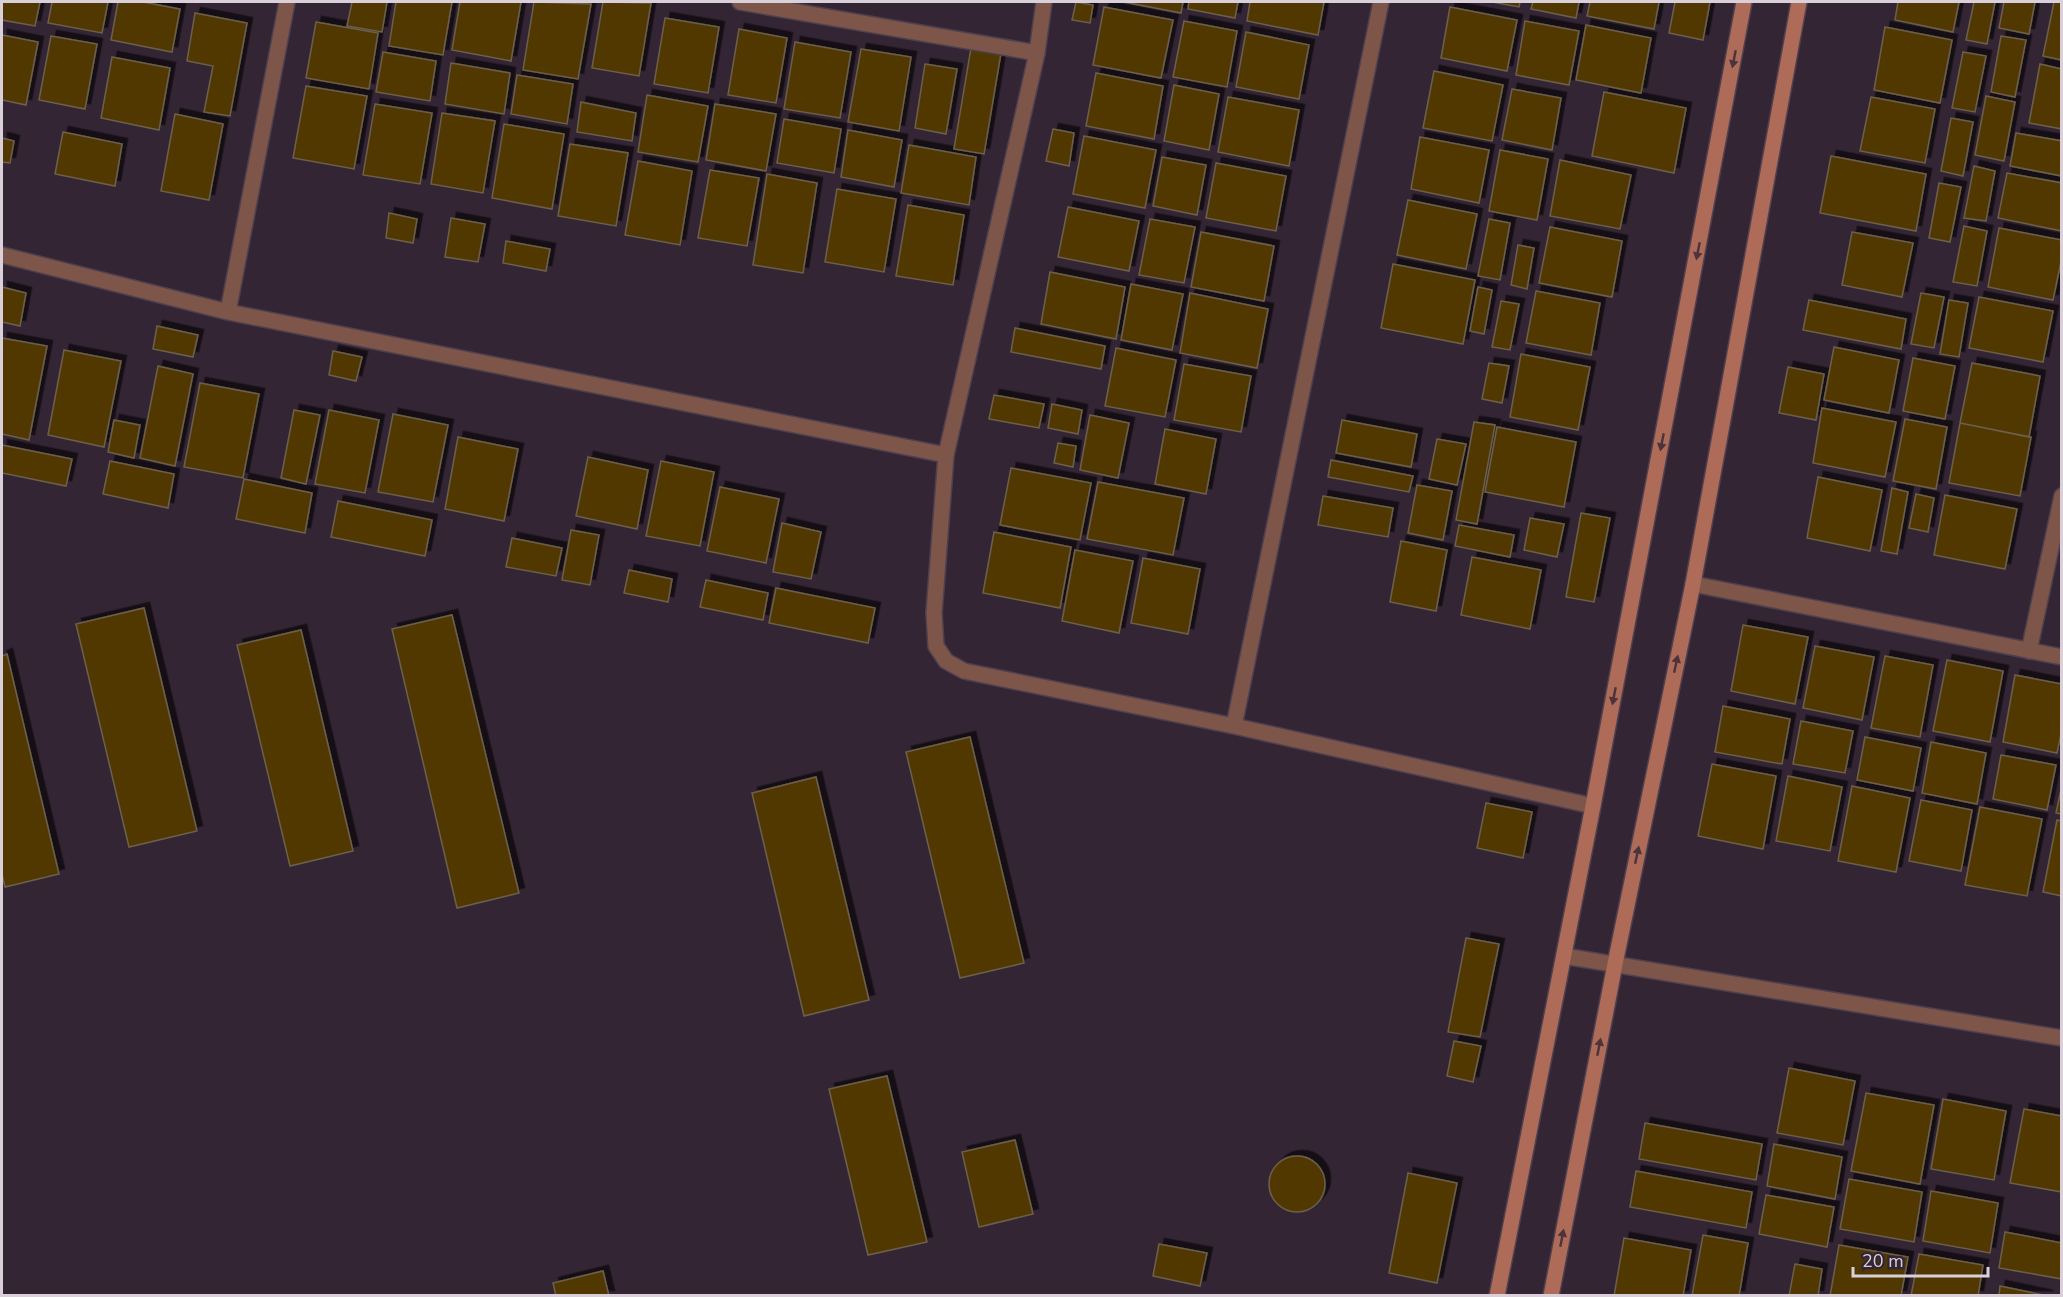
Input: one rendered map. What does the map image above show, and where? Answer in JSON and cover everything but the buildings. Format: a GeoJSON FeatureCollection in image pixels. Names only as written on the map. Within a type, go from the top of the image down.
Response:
{"type":"FeatureCollection","features":[{"type":"Feature","properties":{"kind":"street"},"geometry":{"type":"LineString","coordinates":[[228,312],[287,2]]}},
{"type":"Feature","properties":{"kind":"street"},"geometry":{"type":"LineString","coordinates":[[740,2],[1037,53]]}},
{"type":"Feature","properties":{"kind":"street"},"geometry":{"type":"LineString","coordinates":[[1044,2],[1037,53],[946,455],[934,613],[936,646],[946,661],[964,671],[1234,726],[1593,806]]}},
{"type":"Feature","properties":{"kind":"street"},"geometry":{"type":"LineString","coordinates":[[1234,726],[1381,2]]}},
{"type":"Feature","properties":{"kind":"street"},"geometry":{"type":"LineString","coordinates":[[1497,1296],[1593,806],[1744,2]]}},
{"type":"Feature","properties":{"kind":"street"},"geometry":{"type":"LineString","coordinates":[[1551,1296],[1615,964],[1693,584],[1799,2]]}},
{"type":"Feature","properties":{"kind":"street"},"geometry":{"type":"LineString","coordinates":[[2,255],[228,312],[946,455]]}},
{"type":"Feature","properties":{"kind":"street"},"geometry":{"type":"LineString","coordinates":[[2029,651],[2061,496]]}},
{"type":"Feature","properties":{"kind":"street"},"geometry":{"type":"LineString","coordinates":[[1693,584],[2061,657]]}},
{"type":"Feature","properties":{"kind":"street"},"geometry":{"type":"LineString","coordinates":[[1564,956],[2061,1038]]}}]}
